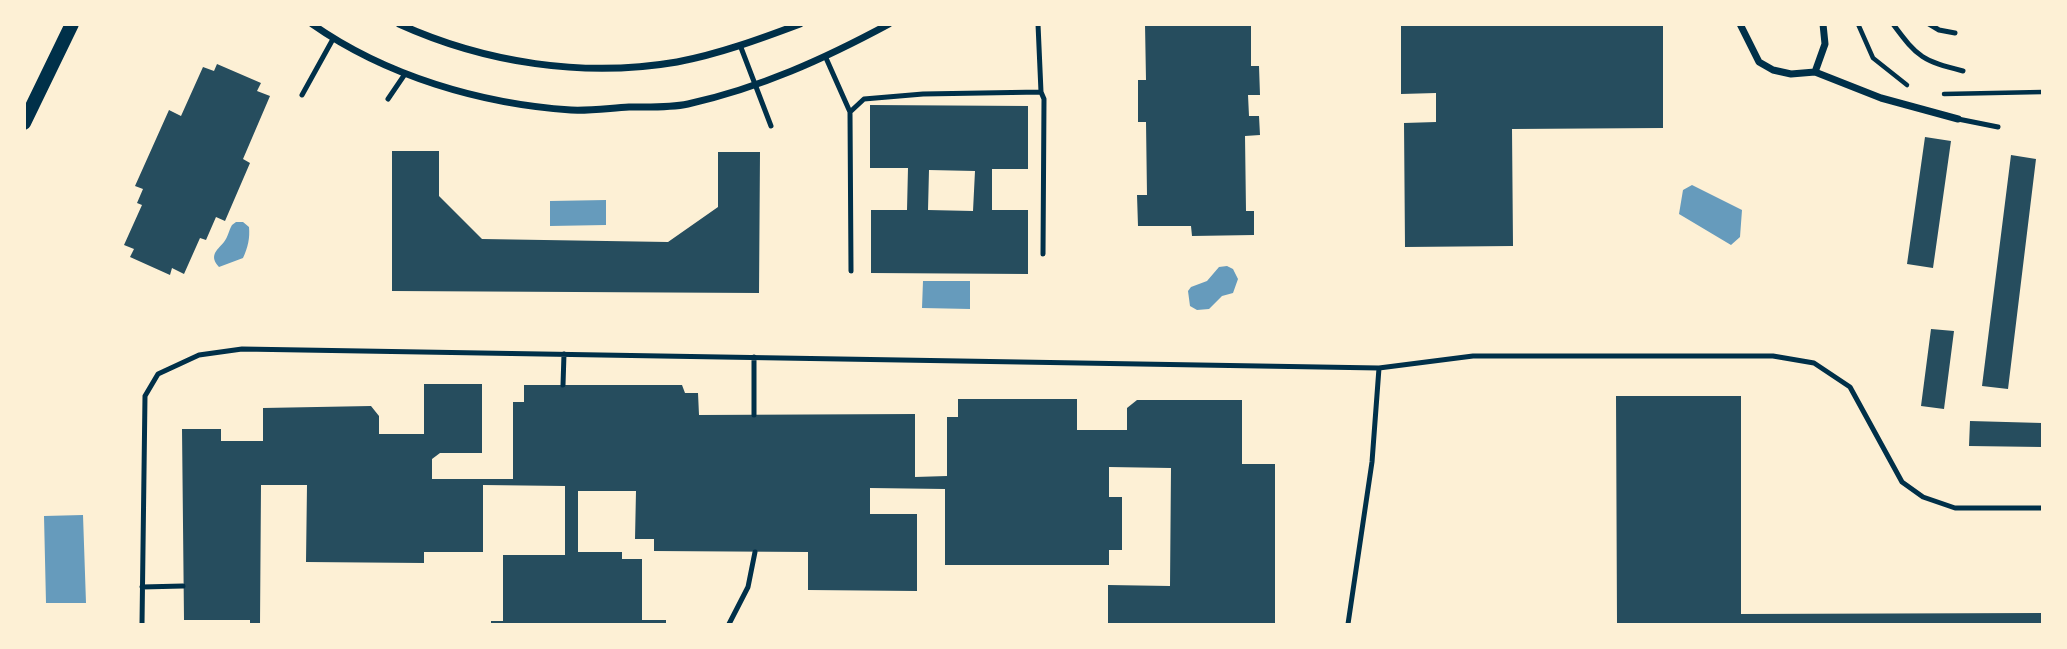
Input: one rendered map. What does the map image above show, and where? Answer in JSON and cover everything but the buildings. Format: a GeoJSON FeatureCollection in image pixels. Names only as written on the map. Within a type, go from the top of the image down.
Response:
{"type":"FeatureCollection","features":[{"type":"Feature","properties":{"kind":"main road"},"geometry":{"type":"LineString","coordinates":[[24,123],[72,24]]}},
{"type":"Feature","properties":{"kind":"street"},"geometry":{"type":"LineString","coordinates":[[312,24],[333,39],[405,74],[473,96],[572,110],[684,105],[757,86],[826,58],[889,24]]}},
{"type":"Feature","properties":{"kind":"street"},"geometry":{"type":"LineString","coordinates":[[399,24],[426,37],[491,56],[554,66],[622,68],[678,62],[740,46],[800,24]]}},
{"type":"Feature","properties":{"kind":"street"},"geometry":{"type":"LineString","coordinates":[[1740,24],[1759,62],[1773,71],[1791,74],[1815,72],[1881,98],[1958,119]]}},
{"type":"Feature","properties":{"kind":"street"},"geometry":{"type":"LineString","coordinates":[[1815,72],[1825,44],[1823,24]]}},
{"type":"Feature","properties":{"kind":"lane"},"geometry":{"type":"LineString","coordinates":[[1038,24],[1041,92],[1044,99],[1043,254]]}},
{"type":"Feature","properties":{"kind":"lane"},"geometry":{"type":"LineString","coordinates":[[1893,24],[1913,52],[1930,63],[1964,71]]}},
{"type":"Feature","properties":{"kind":"lane"},"geometry":{"type":"LineString","coordinates":[[1929,24],[1939,30],[1955,33]]}},
{"type":"Feature","properties":{"kind":"lane"},"geometry":{"type":"LineString","coordinates":[[302,96],[333,39]]}},
{"type":"Feature","properties":{"kind":"lane"},"geometry":{"type":"LineString","coordinates":[[740,46],[771,126]]}},
{"type":"Feature","properties":{"kind":"lane"},"geometry":{"type":"LineString","coordinates":[[826,58],[850,112],[851,271]]}},
{"type":"Feature","properties":{"kind":"lane"},"geometry":{"type":"LineString","coordinates":[[388,99],[405,74]]}},
{"type":"Feature","properties":{"kind":"lane"},"geometry":{"type":"LineString","coordinates":[[850,112],[864,99],[923,94],[1041,92]]}},
{"type":"Feature","properties":{"kind":"lane"},"geometry":{"type":"LineString","coordinates":[[1958,119],[1998,127]]}},
{"type":"Feature","properties":{"kind":"lane"},"geometry":{"type":"LineString","coordinates":[[142,625],[145,396],[158,374],[199,355],[242,349],[1379,368],[1473,356],[1773,356],[1814,363],[1850,387],[1902,482],[1923,497],[1955,508],[2042,508]]}},
{"type":"Feature","properties":{"kind":"lane"},"geometry":{"type":"LineString","coordinates":[[563,385],[564,354]]}},
{"type":"Feature","properties":{"kind":"lane"},"geometry":{"type":"LineString","coordinates":[[754,357],[754,415]]}},
{"type":"Feature","properties":{"kind":"lane"},"geometry":{"type":"LineString","coordinates":[[1348,625],[1372,463],[1379,368]]}},
{"type":"Feature","properties":{"kind":"lane"},"geometry":{"type":"LineString","coordinates":[[729,625],[748,587],[755,552]]}},
{"type":"Feature","properties":{"kind":"lane"},"geometry":{"type":"LineString","coordinates":[[142,587],[183,586]]}},
{"type":"Feature","properties":{"kind":"water"},"geometry":{"type":"Polygon","coordinates":[[[1692,185],[1742,210],[1740,237],[1731,245],[1679,214],[1683,190],[1692,185]]]}},
{"type":"Feature","properties":{"kind":"water"},"geometry":{"type":"Polygon","coordinates":[[[606,200],[606,225],[550,226],[550,201],[606,200]]]}},
{"type":"Feature","properties":{"kind":"water"},"geometry":{"type":"Polygon","coordinates":[[[236,222],[243,222],[249,227],[245,254],[243,258],[219,267],[214,260],[215,254],[236,222]]]}},
{"type":"Feature","properties":{"kind":"water"},"geometry":{"type":"Polygon","coordinates":[[[1227,266],[1233,269],[1238,279],[1233,293],[1222,296],[1209,309],[1197,310],[1190,306],[1188,291],[1191,287],[1207,281],[1219,267],[1227,266]]]}},
{"type":"Feature","properties":{"kind":"water"},"geometry":{"type":"Polygon","coordinates":[[[923,281],[970,281],[970,309],[922,308],[923,281]]]}},
{"type":"Feature","properties":{"kind":"water"},"geometry":{"type":"Polygon","coordinates":[[[83,515],[86,603],[46,603],[44,516],[83,515]]]}}]}
